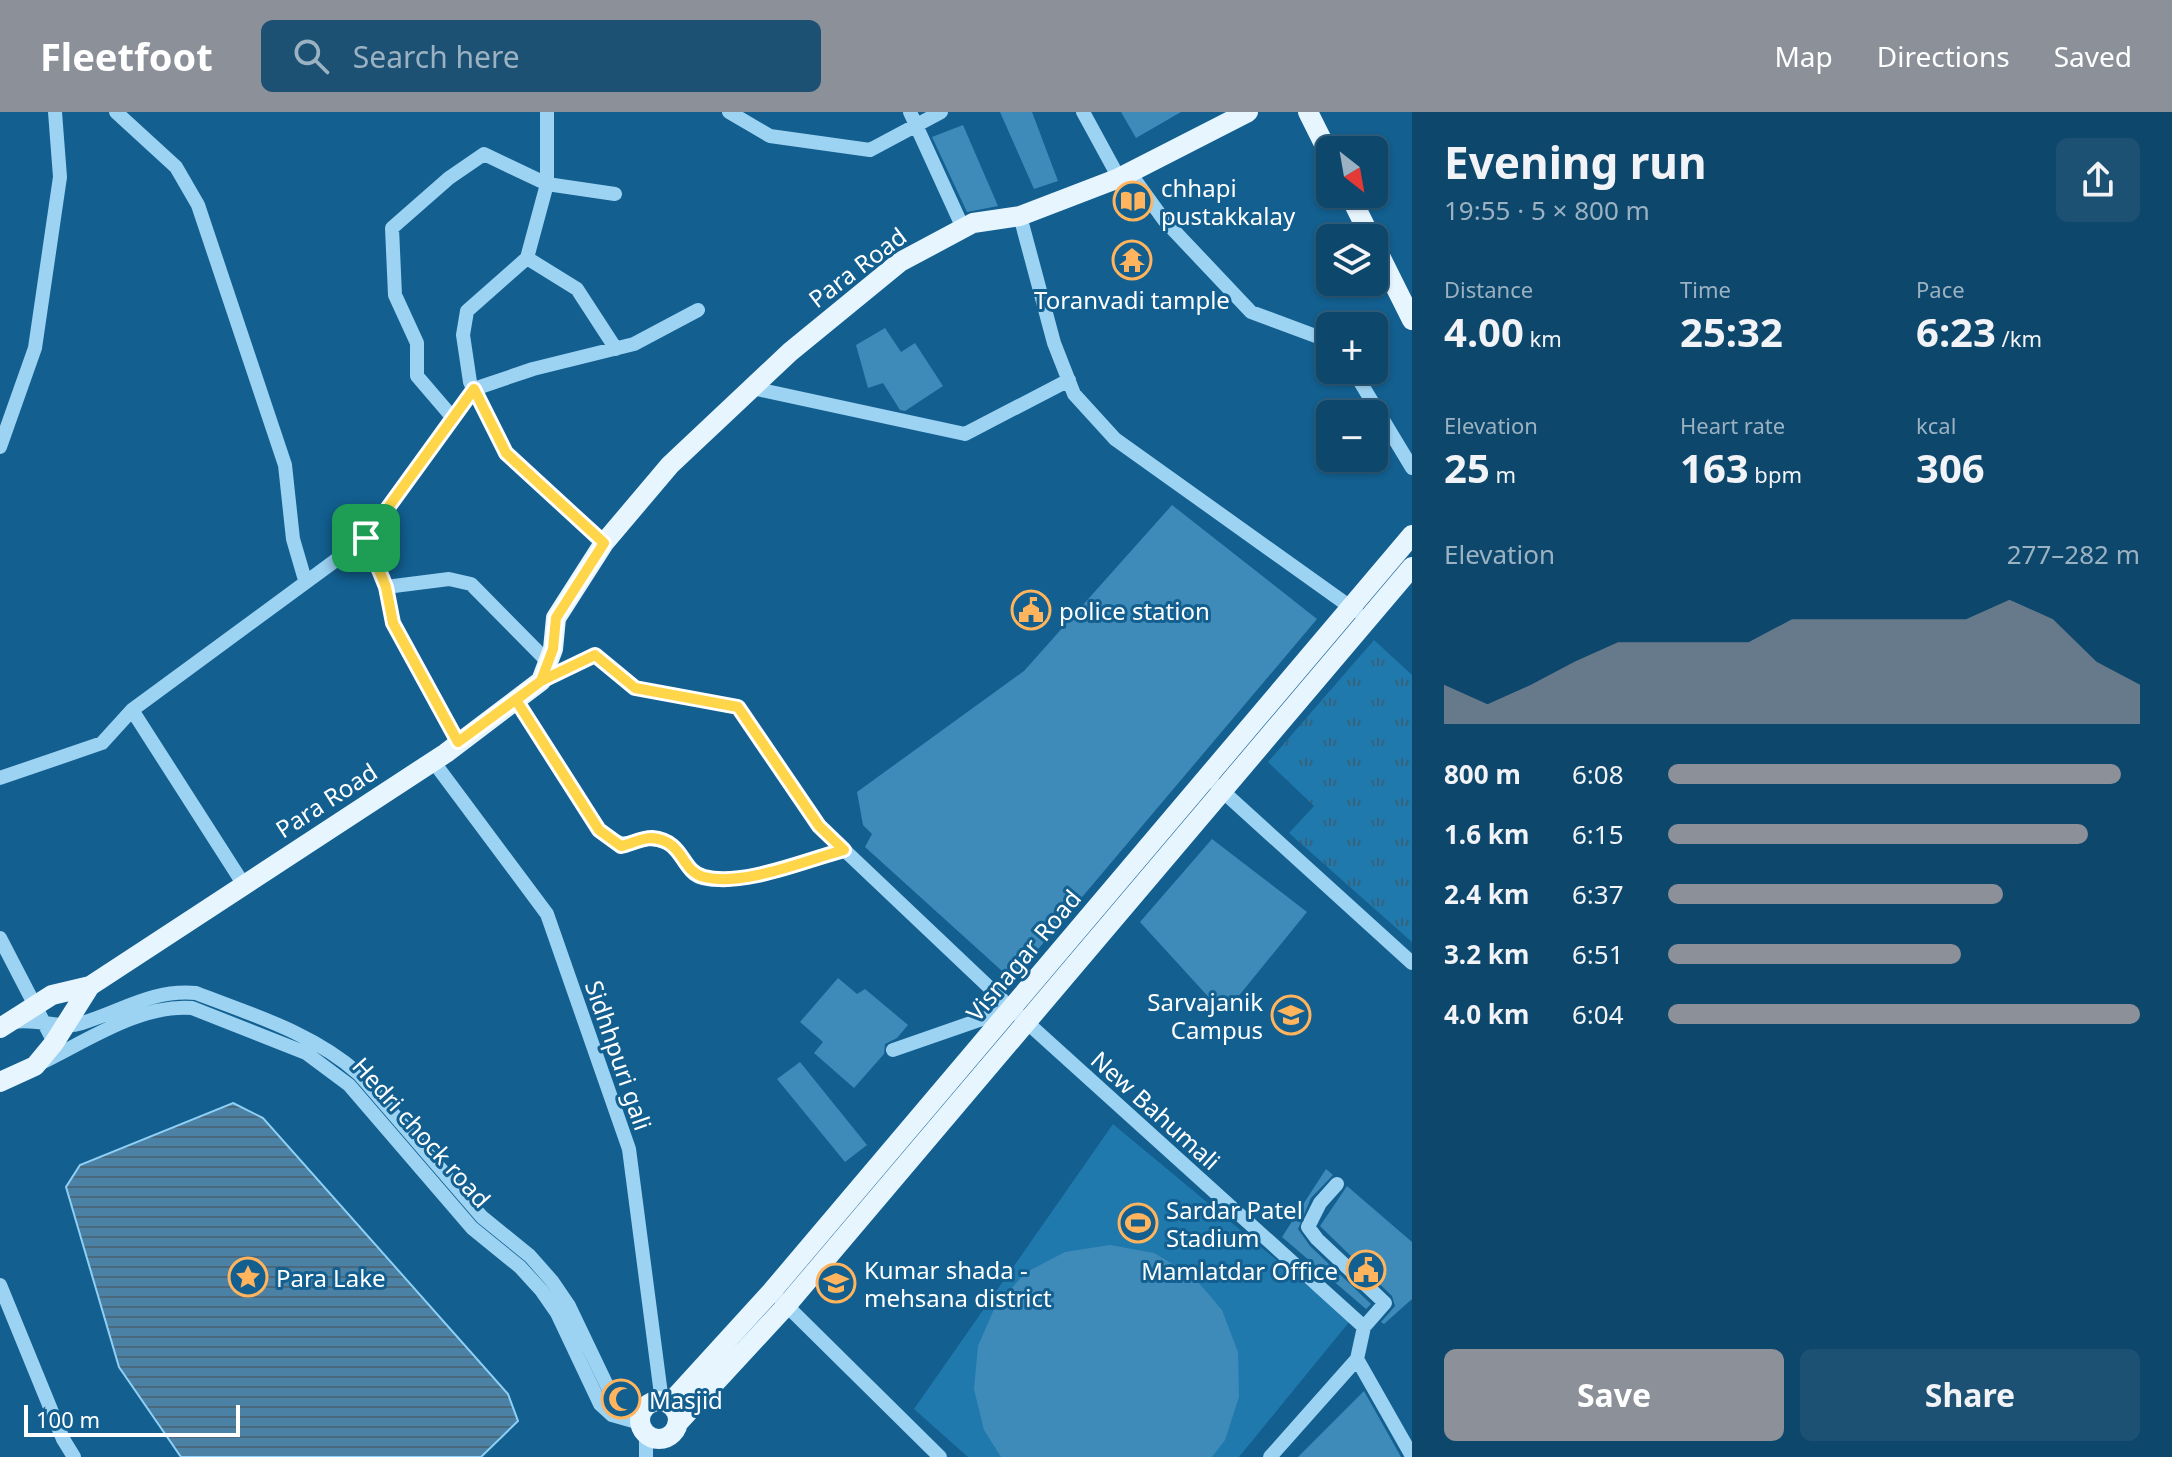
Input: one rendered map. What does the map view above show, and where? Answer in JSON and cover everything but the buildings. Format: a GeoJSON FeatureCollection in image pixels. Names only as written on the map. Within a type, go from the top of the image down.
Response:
{"type":"FeatureCollection","features":[{"type":"Feature","properties":{"kind":"main road","name":"Para Road"},"geometry":{"type":"LineString","coordinates":[[5,1025],[39,1013],[63,991],[79,991],[90,986],[433,761],[516,700],[545,671],[556,618],[604,543],[670,465],[752,388],[900,262],[973,223],[1020,216],[1125,175],[1248,112]]}},
{"type":"Feature","properties":{"kind":"main road"},"geometry":{"type":"LineString","coordinates":[[1308,112],[1320,136]]}},
{"type":"Feature","properties":{"kind":"main road"},"geometry":{"type":"LineString","coordinates":[[1388,272],[1412,320]]}},
{"type":"Feature","properties":{"kind":"main road","name":"Visnagar Road"},"geometry":{"type":"LineString","coordinates":[[665,1403],[779,1298],[1027,1022],[1216,785],[1359,614],[1412,535]]}},
{"type":"Feature","properties":{"kind":"main road","name":"Visnagar Road"},"geometry":{"type":"LineString","coordinates":[[1359,614],[1412,567]]}},
{"type":"Feature","properties":{"kind":"main road","name":"Visnagar Road"},"geometry":{"type":"LineString","coordinates":[[649,1433],[668,1437],[1011,1008],[1216,785]]}},
{"type":"Feature","properties":{"kind":"main road"},"geometry":{"type":"LineString","coordinates":[[0,1082],[35,1066],[57,1049],[66,1026],[90,986]]}},
{"type":"Feature","properties":{"kind":"main road"},"geometry":{"type":"LineString","coordinates":[[649,1433],[651,1403],[665,1403],[677,1416],[677,1424]]}},
{"type":"Feature","properties":{"kind":"street"},"geometry":{"type":"LineString","coordinates":[[0,447],[35,348],[60,177],[55,112]]}},
{"type":"Feature","properties":{"kind":"street"},"geometry":{"type":"LineString","coordinates":[[116,112],[176,167],[198,205],[285,465],[293,539],[305,580]]}},
{"type":"Feature","properties":{"kind":"street"},"geometry":{"type":"LineString","coordinates":[[547,112],[547,184],[527,258],[467,311],[463,335],[474,389],[506,453],[604,543]]}},
{"type":"Feature","properties":{"kind":"street"},"geometry":{"type":"LineString","coordinates":[[729,112],[770,136],[870,150],[914,118],[941,112]]}},
{"type":"Feature","properties":{"kind":"street"},"geometry":{"type":"LineString","coordinates":[[1083,112],[1125,175],[1251,312],[1316,336]]}},
{"type":"Feature","properties":{"kind":"street"},"geometry":{"type":"LineString","coordinates":[[914,118],[963,228]]}},
{"type":"Feature","properties":{"kind":"street"},"geometry":{"type":"LineString","coordinates":[[453,418],[417,376],[417,343],[395,295],[392,228],[449,178],[484,154],[547,184],[615,194]]}},
{"type":"Feature","properties":{"kind":"street"},"geometry":{"type":"LineString","coordinates":[[1020,216],[1046,316],[1074,394],[1115,439],[1359,614]]}},
{"type":"Feature","properties":{"kind":"street"},"geometry":{"type":"LineString","coordinates":[[527,258],[577,289],[616,349]]}},
{"type":"Feature","properties":{"kind":"street"},"geometry":{"type":"LineString","coordinates":[[0,778],[102,743],[132,710],[366,538],[474,389],[634,344],[698,310]]}},
{"type":"Feature","properties":{"kind":"street"},"geometry":{"type":"LineString","coordinates":[[752,388],[965,434],[1069,380]]}},
{"type":"Feature","properties":{"kind":"street"},"geometry":{"type":"LineString","coordinates":[[1361,384],[1412,468]]}},
{"type":"Feature","properties":{"kind":"street"},"geometry":{"type":"LineString","coordinates":[[366,538],[386,587],[393,623],[458,742]]}},
{"type":"Feature","properties":{"kind":"street"},"geometry":{"type":"LineString","coordinates":[[386,587],[449,579],[471,584],[545,671]]}},
{"type":"Feature","properties":{"kind":"street","name":"New Bahumali"},"geometry":{"type":"LineString","coordinates":[[545,671],[595,655],[635,688],[738,707],[819,826],[1011,1008],[1364,1327]]}},
{"type":"Feature","properties":{"kind":"street"},"geometry":{"type":"LineString","coordinates":[[516,700],[599,830],[613,843],[621,846],[651,838],[666,842],[678,847],[693,873],[706,878],[743,878],[844,850]]}},
{"type":"Feature","properties":{"kind":"street"},"geometry":{"type":"LineString","coordinates":[[132,710],[244,885]]}},
{"type":"Feature","properties":{"kind":"street","name":"Sidhhpuri gali"},"geometry":{"type":"LineString","coordinates":[[433,761],[547,914],[629,1149],[665,1403]]}},
{"type":"Feature","properties":{"kind":"street"},"geometry":{"type":"LineString","coordinates":[[1216,785],[1412,963]]}},
{"type":"Feature","properties":{"kind":"street"},"geometry":{"type":"LineString","coordinates":[[0,938],[57,1049]]}},
{"type":"Feature","properties":{"kind":"street","name":"Hedri chock road"},"geometry":{"type":"LineString","coordinates":[[39,1013],[66,1026],[81,1024],[144,997],[176,991],[196,993],[312,1039],[338,1055],[359,1074],[482,1217],[530,1256],[552,1281],[569,1306],[612,1396],[649,1433]]}},
{"type":"Feature","properties":{"kind":"street","name":"Hedri chock road"},"geometry":{"type":"LineString","coordinates":[[57,1049],[148,1012],[177,1006],[192,1008],[306,1053],[329,1067],[349,1085],[457,1212],[541,1290],[557,1313],[600,1404],[612,1415],[649,1433]]}},
{"type":"Feature","properties":{"kind":"street"},"geometry":{"type":"LineString","coordinates":[[893,1050],[1011,1008]]}},
{"type":"Feature","properties":{"kind":"street"},"geometry":{"type":"LineString","coordinates":[[1270,1457],[1357,1359],[1364,1327],[1385,1303],[1308,1227],[1320,1203],[1337,1184]]}},
{"type":"Feature","properties":{"kind":"street"},"geometry":{"type":"LineString","coordinates":[[2,1294],[63,1439],[74,1457]]}},
{"type":"Feature","properties":{"kind":"street"},"geometry":{"type":"LineString","coordinates":[[779,1298],[940,1457]]}},
{"type":"Feature","properties":{"kind":"street"},"geometry":{"type":"LineString","coordinates":[[1357,1359],[1412,1456]]}},
{"type":"Feature","properties":{"kind":"street"},"geometry":{"type":"LineString","coordinates":[[646,1457],[649,1433]]}},
{"type":"Feature","properties":{"kind":"green space"},"geometry":{"type":"Polygon","coordinates":[[[1374,640],[1412,675],[1412,942],[1289,833],[1314,806],[1268,762],[1374,640]]]}},
{"type":"Feature","properties":{"kind":"green space","name":"Sardar Patel Stadium"},"geometry":{"type":"Polygon","coordinates":[[[1113,1124],[1350,1321],[1239,1457],[968,1457],[914,1409],[1113,1124]]]}},
{"type":"Feature","properties":{"kind":"shaded area","name":"Para Lake"},"geometry":{"type":"Polygon","coordinates":[[[233,1103],[263,1118],[508,1394],[518,1421],[481,1457],[181,1457],[119,1367],[66,1187],[80,1165],[233,1103]]]}},
{"type":"Feature","properties":{"kind":"place","name":"chhapi pustakkalay"},"geometry":{"type":"Point","coordinates":[1133,201]}},
{"type":"Feature","properties":{"kind":"place","name":"Toranvadi tample"},"geometry":{"type":"Point","coordinates":[1132,260]}},
{"type":"Feature","properties":{"kind":"place","name":"police station"},"geometry":{"type":"Point","coordinates":[1031,610]}},
{"type":"Feature","properties":{"kind":"place","name":"Sarvajanik Campus"},"geometry":{"type":"Point","coordinates":[1291,1015]}},
{"type":"Feature","properties":{"kind":"place","name":"Sardar Patel Stadium"},"geometry":{"type":"Point","coordinates":[1138,1223]}},
{"type":"Feature","properties":{"kind":"place","name":"Mamlatdar Office"},"geometry":{"type":"Point","coordinates":[1366,1270]}},
{"type":"Feature","properties":{"kind":"place","name":"Para Lake"},"geometry":{"type":"Point","coordinates":[248,1277]}},
{"type":"Feature","properties":{"kind":"place","name":"Kumar shada - mehsana district"},"geometry":{"type":"Point","coordinates":[836,1283]}},
{"type":"Feature","properties":{"kind":"place","name":"Masjid"},"geometry":{"type":"Point","coordinates":[621,1399]}},
{"type":"Feature","properties":{"kind":"route"},"geometry":{"type":"LineString","coordinates":[[366,538],[386,587],[393,623],[458,742],[541,681],[595,655],[635,688],[738,707],[819,826],[844,850],[743,878],[706,878],[693,873],[678,847],[651,838],[621,846],[599,830],[516,700],[541,681],[553,649],[556,618],[604,543],[506,453],[474,389],[366,538]]}}]}
